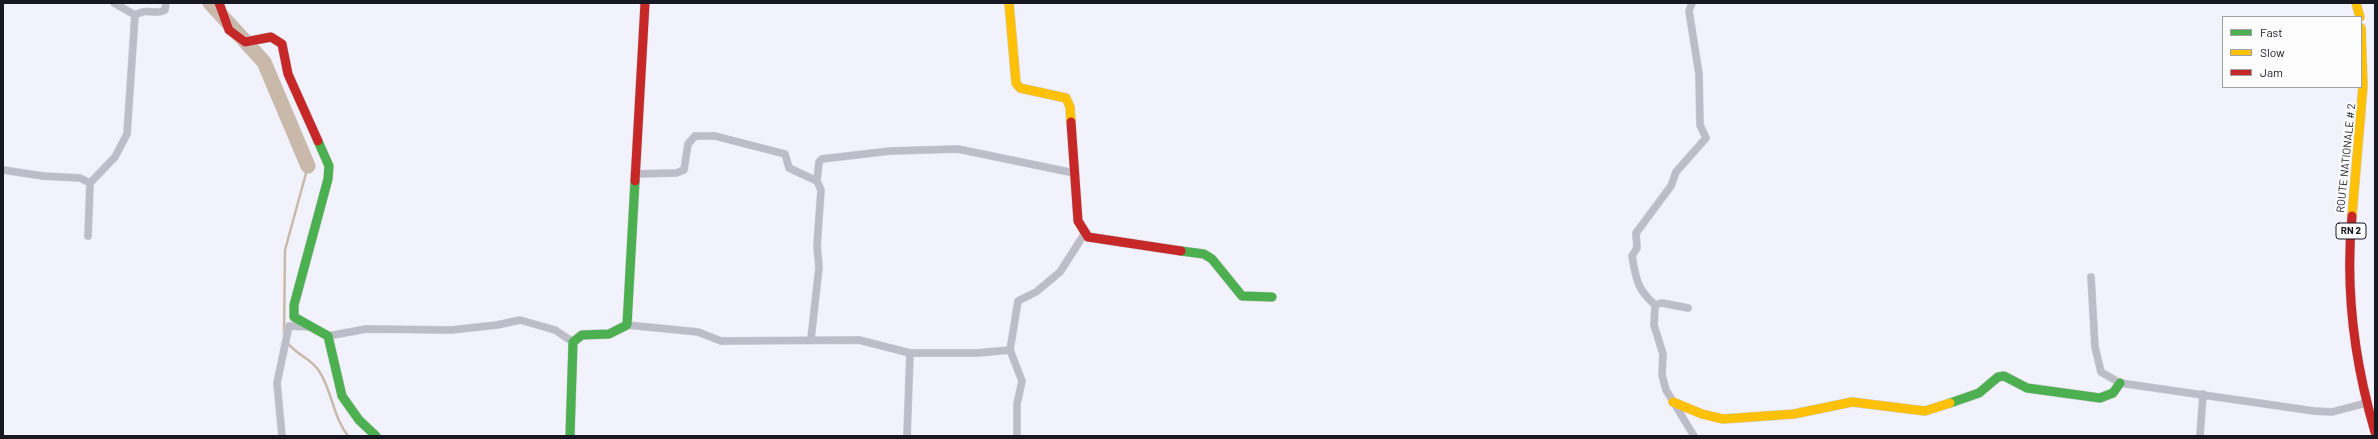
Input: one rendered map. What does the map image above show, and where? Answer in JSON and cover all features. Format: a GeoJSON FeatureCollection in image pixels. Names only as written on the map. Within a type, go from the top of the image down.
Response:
{"type":"FeatureCollection","features":[{"type":"Feature","properties":{"kind":"street"},"geometry":{"type":"LineString","coordinates":[[114,3],[135,15]]}},
{"type":"Feature","properties":{"kind":"street"},"geometry":{"type":"LineString","coordinates":[[135,15],[143,10],[160,13],[165,10],[166,3]]}},
{"type":"Feature","properties":{"kind":"street"},"geometry":{"type":"LineString","coordinates":[[220,3],[230,30],[246,42],[271,37],[282,44],[288,74],[329,166],[328,180],[294,305],[294,317],[328,336],[366,329],[422,328],[451,330],[497,325],[520,320],[555,330],[573,342]]}},
{"type":"Feature","properties":{"kind":"street"},"geometry":{"type":"LineString","coordinates":[[627,325],[634,174],[645,3]]}},
{"type":"Feature","properties":{"kind":"street"},"geometry":{"type":"LineString","coordinates":[[1009,3],[1016,83],[1020,88],[1066,98],[1070,107],[1078,221],[1088,237],[1204,254],[1212,259],[1242,296],[1272,297]]}},
{"type":"Feature","properties":{"kind":"street"},"geometry":{"type":"LineString","coordinates":[[1655,305],[1642,293],[1635,275],[1632,256],[1637,248],[1636,233],[1671,186],[1676,172],[1706,138],[1700,124],[1700,74],[1689,11],[1692,3]]}},
{"type":"Feature","properties":{"kind":"street"},"geometry":{"type":"LineString","coordinates":[[2356,3],[2360,16]]}},
{"type":"Feature","properties":{"kind":"street"},"geometry":{"type":"LineString","coordinates":[[88,236],[88,196],[90,183],[115,157],[127,134],[131,96],[131,44],[135,15]]}},
{"type":"Feature","properties":{"kind":"street","name":"ROUTE NATIONALE # 2"},"geometry":{"type":"LineString","coordinates":[[2362,36],[2365,62],[2364,100],[2349,257],[2349,297],[2366,403],[2375,432]]}},
{"type":"Feature","properties":{"kind":"street"},"geometry":{"type":"LineString","coordinates":[[634,174],[676,173],[684,170],[688,144],[695,136],[715,136],[785,154],[789,168],[817,181]]}},
{"type":"Feature","properties":{"kind":"street"},"geometry":{"type":"LineString","coordinates":[[811,339],[819,267],[817,246],[821,190],[817,181],[819,162],[822,159],[890,151],[958,149],[1074,173]]}},
{"type":"Feature","properties":{"kind":"street"},"geometry":{"type":"LineString","coordinates":[[3,170],[44,176],[80,178],[90,183]]}},
{"type":"Feature","properties":{"kind":"street"},"geometry":{"type":"LineString","coordinates":[[1017,436],[1017,404],[1022,381],[1010,350],[1018,302],[1036,292],[1060,272],[1085,233]]}},
{"type":"Feature","properties":{"kind":"street"},"geometry":{"type":"LineString","coordinates":[[2091,277],[2095,347],[2101,372],[2120,383],[2332,412],[2366,403]]}},
{"type":"Feature","properties":{"kind":"street"},"geometry":{"type":"LineString","coordinates":[[1655,305],[1662,303],[1688,308]]}},
{"type":"Feature","properties":{"kind":"street"},"geometry":{"type":"LineString","coordinates":[[1655,305],[1654,325],[1663,354],[1662,375],[1666,390],[1694,436]]}},
{"type":"Feature","properties":{"kind":"street"},"geometry":{"type":"LineString","coordinates":[[570,436],[573,342],[582,334],[609,334],[627,325],[645,328],[698,332],[721,341],[811,339],[859,340],[910,353],[977,353],[1010,350]]}},
{"type":"Feature","properties":{"kind":"street"},"geometry":{"type":"LineString","coordinates":[[282,436],[278,383],[289,326],[312,327]]}},
{"type":"Feature","properties":{"kind":"street"},"geometry":{"type":"LineString","coordinates":[[328,336],[342,396],[359,420],[376,436]]}},
{"type":"Feature","properties":{"kind":"street"},"geometry":{"type":"LineString","coordinates":[[907,436],[910,353]]}},
{"type":"Feature","properties":{"kind":"street"},"geometry":{"type":"LineString","coordinates":[[1673,402],[1702,414],[1723,419],[1794,414],[1852,402],[1925,411],[1979,393],[1998,377],[2004,376],[2027,388],[2100,398],[2113,393],[2120,383]]}},
{"type":"Feature","properties":{"kind":"street"},"geometry":{"type":"LineString","coordinates":[[2200,436],[2203,394]]}},
{"type":"Feature","properties":{"kind":"waterway"},"geometry":{"type":"LineString","coordinates":[[210,3],[264,62],[308,166]]}},
{"type":"Feature","properties":{"kind":"waterway"},"geometry":{"type":"LineString","coordinates":[[284,336],[285,250],[308,166]]}},
{"type":"Feature","properties":{"kind":"waterway"},"geometry":{"type":"LineString","coordinates":[[287,342],[291,347],[312,363],[319,371],[327,386],[343,429],[348,436]]}},
{"type":"Feature","properties":{"kind":"traffic: fast"},"geometry":{"type":"LineString","coordinates":[[318,141],[329,166],[328,179],[294,305],[294,317],[328,336],[342,396],[359,420],[376,436]]}},
{"type":"Feature","properties":{"kind":"traffic: fast"},"geometry":{"type":"LineString","coordinates":[[570,436],[573,342],[582,335],[609,334],[627,325],[635,181]]}},
{"type":"Feature","properties":{"kind":"traffic: fast"},"geometry":{"type":"LineString","coordinates":[[1181,251],[1204,254],[1212,259],[1242,296],[1272,297]]}},
{"type":"Feature","properties":{"kind":"traffic: fast"},"geometry":{"type":"LineString","coordinates":[[1950,403],[1979,393],[1998,377],[2004,376],[2027,388],[2100,398],[2113,393],[2120,383]]}},
{"type":"Feature","properties":{"kind":"traffic: slow"},"geometry":{"type":"LineString","coordinates":[[1009,3],[1016,83],[1020,88],[1066,98],[1070,107],[1071,122]]}},
{"type":"Feature","properties":{"kind":"traffic: slow"},"geometry":{"type":"LineString","coordinates":[[2356,3],[2360,16]]}},
{"type":"Feature","properties":{"kind":"traffic: slow"},"geometry":{"type":"LineString","coordinates":[[2352,216],[2363,86],[2362,57]]}},
{"type":"Feature","properties":{"kind":"traffic: slow"},"geometry":{"type":"LineString","coordinates":[[1673,402],[1702,414],[1723,419],[1794,414],[1852,402],[1925,411],[1950,403]]}},
{"type":"Feature","properties":{"kind":"traffic: jam"},"geometry":{"type":"LineString","coordinates":[[219,3],[229,30],[245,42],[271,37],[282,44],[288,74],[318,141]]}},
{"type":"Feature","properties":{"kind":"traffic: jam"},"geometry":{"type":"LineString","coordinates":[[635,181],[645,3]]}},
{"type":"Feature","properties":{"kind":"traffic: jam"},"geometry":{"type":"LineString","coordinates":[[1071,122],[1078,221],[1088,237],[1181,251]]}},
{"type":"Feature","properties":{"kind":"traffic: jam"},"geometry":{"type":"LineString","coordinates":[[2352,216],[2350,271],[2353,325],[2362,379],[2375,432]]}}]}
